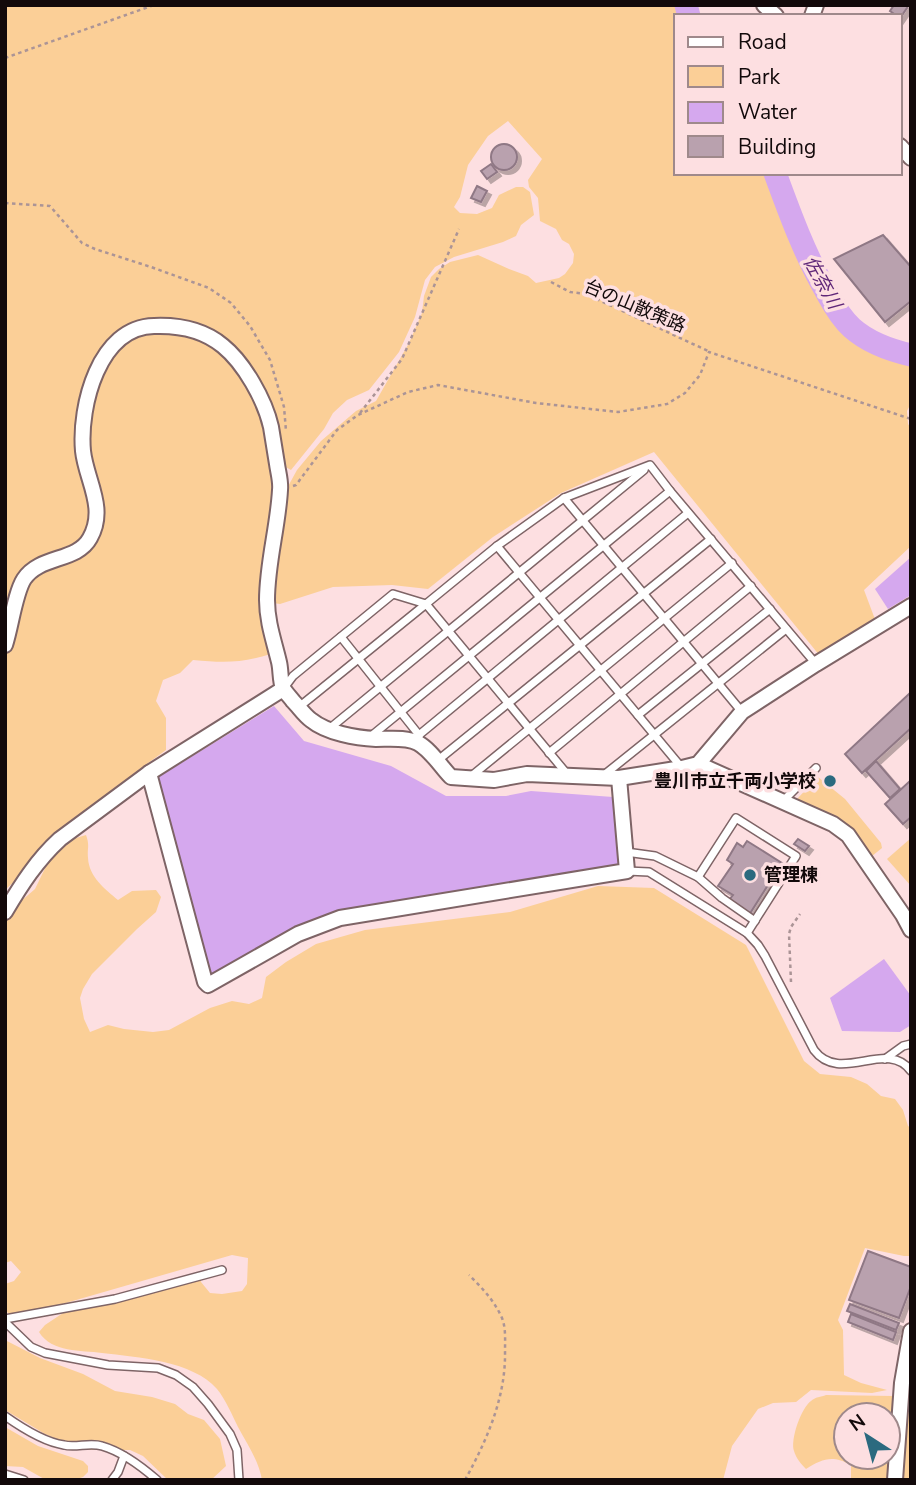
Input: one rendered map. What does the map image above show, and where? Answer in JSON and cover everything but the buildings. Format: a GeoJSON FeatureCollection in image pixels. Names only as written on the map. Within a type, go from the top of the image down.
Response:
{"type":"FeatureCollection","features":[{"type":"Feature","properties":{"kind":"street"},"geometry":{"type":"LineString","coordinates":[[5,645],[24,579],[37,566],[75,552],[90,538],[96,523],[97,509],[83,452],[82,420],[87,398],[107,352],[128,333],[148,326],[178,327],[199,331],[211,337],[226,348],[245,371],[260,397],[270,425],[281,487],[267,602],[270,632],[284,689],[310,720],[347,736],[419,738],[451,777],[494,780],[527,774],[619,778],[698,764],[742,712],[911,606]]}},
{"type":"Feature","properties":{"kind":"street"},"geometry":{"type":"LineString","coordinates":[[5,912],[29,873],[46,851],[60,839],[149,774],[284,689]]}},
{"type":"Feature","properties":{"kind":"street"},"geometry":{"type":"LineString","coordinates":[[698,764],[833,824],[848,835],[911,930]]}},
{"type":"Feature","properties":{"kind":"street"},"geometry":{"type":"LineString","coordinates":[[149,774],[208,985],[298,934],[340,918],[627,871],[619,778]]}},
{"type":"Feature","properties":{"kind":"street"},"geometry":{"type":"LineString","coordinates":[[895,1480],[902,1383],[911,1331]]}},
{"type":"Feature","properties":{"kind":"lane"},"geometry":{"type":"LineString","coordinates":[[650,465],[816,664]]}},
{"type":"Feature","properties":{"kind":"lane"},"geometry":{"type":"LineString","coordinates":[[299,708],[497,546],[564,498],[650,465]]}},
{"type":"Feature","properties":{"kind":"lane"},"geometry":{"type":"LineString","coordinates":[[328,729],[650,465]]}},
{"type":"Feature","properties":{"kind":"lane"},"geometry":{"type":"LineString","coordinates":[[368,738],[670,491]]}},
{"type":"Feature","properties":{"kind":"lane"},"geometry":{"type":"LineString","coordinates":[[564,498],[742,712]]}},
{"type":"Feature","properties":{"kind":"lane"},"geometry":{"type":"LineString","coordinates":[[341,637],[401,711],[419,738],[688,513]]}},
{"type":"Feature","properties":{"kind":"lane"},"geometry":{"type":"LineString","coordinates":[[437,761],[711,539]]}},
{"type":"Feature","properties":{"kind":"lane"},"geometry":{"type":"LineString","coordinates":[[497,546],[682,768]]}},
{"type":"Feature","properties":{"kind":"lane"},"geometry":{"type":"LineString","coordinates":[[467,779],[732,563]]}},
{"type":"Feature","properties":{"kind":"lane"},"geometry":{"type":"LineString","coordinates":[[549,753],[751,586]]}},
{"type":"Feature","properties":{"kind":"lane"},"geometry":{"type":"LineString","coordinates":[[284,689],[293,676],[393,594],[426,604],[568,776]]}},
{"type":"Feature","properties":{"kind":"lane"},"geometry":{"type":"LineString","coordinates":[[638,715],[770,609]]}},
{"type":"Feature","properties":{"kind":"lane"},"geometry":{"type":"LineString","coordinates":[[601,777],[786,629]]}},
{"type":"Feature","properties":{"kind":"lane"},"geometry":{"type":"LineString","coordinates":[[783,802],[816,768]]}},
{"type":"Feature","properties":{"kind":"lane"},"geometry":{"type":"LineString","coordinates":[[698,877],[736,818],[796,856],[747,933]]}},
{"type":"Feature","properties":{"kind":"lane"},"geometry":{"type":"LineString","coordinates":[[626,852],[656,856],[698,877],[755,921]]}},
{"type":"Feature","properties":{"kind":"lane"},"geometry":{"type":"LineString","coordinates":[[627,871],[649,872],[747,933],[765,956],[814,1050],[824,1061],[838,1064],[896,1060],[911,1071]]}},
{"type":"Feature","properties":{"kind":"lane"},"geometry":{"type":"LineString","coordinates":[[886,1059],[902,1046],[911,1044]]}},
{"type":"Feature","properties":{"kind":"lane"},"geometry":{"type":"LineString","coordinates":[[5,1321],[115,1299],[222,1270]]}},
{"type":"Feature","properties":{"kind":"lane"},"geometry":{"type":"LineString","coordinates":[[5,1321],[32,1347],[45,1353],[108,1365],[158,1368],[193,1387],[230,1434],[237,1450],[239,1480]]}},
{"type":"Feature","properties":{"kind":"lane"},"geometry":{"type":"LineString","coordinates":[[5,1416],[41,1437],[64,1446],[100,1445],[143,1467],[158,1480]]}},
{"type":"Feature","properties":{"kind":"lane"},"geometry":{"type":"LineString","coordinates":[[111,1480],[118,1472],[124,1456]]}},
{"type":"Feature","properties":{"kind":"lane"},"geometry":{"type":"LineString","coordinates":[[5,1474],[24,1480]]}},
{"type":"Feature","properties":{"kind":"path"},"geometry":{"type":"LineString","coordinates":[[5,58],[154,5]]}},
{"type":"Feature","properties":{"kind":"path"},"geometry":{"type":"LineString","coordinates":[[5,203],[50,206],[82,243],[209,288],[232,303],[271,359],[284,407],[287,433]]}},
{"type":"Feature","properties":{"kind":"path"},"geometry":{"type":"LineString","coordinates":[[358,415],[402,359],[459,229]]}},
{"type":"Feature","properties":{"kind":"path","name":"台の山散策路"},"geometry":{"type":"LineString","coordinates":[[551,282],[570,292],[586,294],[709,352],[911,419]]}},
{"type":"Feature","properties":{"kind":"path"},"geometry":{"type":"LineString","coordinates":[[281,487],[296,485],[337,430],[358,415],[408,392],[438,385],[536,403],[618,412],[667,404],[685,393],[700,375],[709,352]]}},
{"type":"Feature","properties":{"kind":"path"},"geometry":{"type":"LineString","coordinates":[[792,1008],[789,942],[791,927],[800,914]]}},
{"type":"Feature","properties":{"kind":"path"},"geometry":{"type":"LineString","coordinates":[[465,1480],[480,1453],[500,1401],[505,1366],[502,1318],[492,1299],[469,1275]]}},
{"type":"Feature","properties":{"kind":"green space"},"geometry":{"type":"Polygon","coordinates":[[[5,5],[681,5],[685,14],[674,14],[674,175],[765,175],[810,268],[844,326],[858,339],[872,346],[911,358],[911,403],[907,411],[911,428],[911,546],[864,590],[876,622],[820,656],[654,452],[561,493],[493,537],[428,589],[392,585],[333,587],[280,604],[273,603],[286,490],[297,470],[321,441],[356,411],[376,401],[409,343],[422,313],[424,296],[431,277],[450,262],[478,255],[528,276],[536,283],[559,278],[573,263],[574,254],[569,244],[562,240],[556,229],[540,221],[538,198],[529,187],[528,180],[542,159],[508,121],[488,136],[468,165],[460,197],[454,207],[460,213],[477,214],[492,208],[499,195],[516,187],[523,187],[530,192],[534,215],[521,225],[516,236],[454,257],[435,267],[425,280],[415,317],[399,352],[369,390],[347,400],[333,413],[324,429],[291,470],[282,465],[273,420],[211,331],[123,331],[83,398],[90,526],[77,545],[35,561],[5,631],[5,5]]]}},
{"type":"Feature","properties":{"kind":"green space"},"geometry":{"type":"Polygon","coordinates":[[[153,330],[196,335],[222,350],[254,395],[266,425],[275,482],[271,654],[233,662],[193,660],[180,673],[163,680],[156,701],[166,718],[166,750],[133,774],[108,799],[51,837],[5,890],[5,660],[24,594],[32,577],[96,536],[87,451],[90,400],[112,354],[133,336],[153,330]]]}},
{"type":"Feature","properties":{"kind":"green space"},"geometry":{"type":"Polygon","coordinates":[[[818,777],[845,799],[881,843],[882,848],[872,856],[853,830],[798,801],[818,777]]]}},
{"type":"Feature","properties":{"kind":"green space"},"geometry":{"type":"Polygon","coordinates":[[[86,835],[91,871],[98,882],[118,900],[132,891],[156,890],[161,897],[156,912],[92,974],[83,989],[80,998],[90,1032],[108,1025],[153,1032],[169,1030],[210,1008],[232,1001],[249,1004],[262,998],[266,977],[316,944],[365,930],[510,912],[598,886],[654,888],[746,945],[804,1061],[820,1074],[851,1077],[867,1084],[881,1096],[895,1099],[911,1128],[911,1256],[865,1248],[838,1320],[843,1330],[844,1375],[887,1390],[872,1393],[811,1390],[796,1402],[773,1403],[758,1409],[732,1446],[723,1480],[262,1480],[255,1459],[226,1403],[207,1380],[194,1372],[164,1362],[68,1349],[51,1344],[39,1332],[63,1313],[200,1273],[201,1282],[210,1293],[242,1291],[247,1284],[248,1258],[232,1255],[45,1309],[16,1314],[9,1314],[5,1310],[5,1284],[14,1281],[21,1272],[11,1261],[5,1263],[5,915],[35,889],[50,858],[63,842],[86,835]]]}},
{"type":"Feature","properties":{"kind":"green space"},"geometry":{"type":"Polygon","coordinates":[[[911,838],[911,886],[887,859],[911,838]]]}},
{"type":"Feature","properties":{"kind":"green space"},"geometry":{"type":"Polygon","coordinates":[[[5,1340],[115,1391],[175,1404],[188,1414],[204,1420],[220,1439],[226,1466],[211,1480],[168,1480],[143,1456],[130,1450],[83,1450],[45,1434],[5,1410],[5,1340]]]}},
{"type":"Feature","properties":{"kind":"green space"},"geometry":{"type":"Polygon","coordinates":[[[911,1367],[911,1480],[899,1480],[900,1471],[902,1471],[908,1369],[911,1367]]]}},
{"type":"Feature","properties":{"kind":"green space"},"geometry":{"type":"Polygon","coordinates":[[[826,1395],[894,1396],[898,1401],[832,1401],[832,1459],[823,1460],[806,1469],[795,1454],[793,1446],[797,1424],[807,1405],[826,1395]]]}},
{"type":"Feature","properties":{"kind":"green space"},"geometry":{"type":"Polygon","coordinates":[[[5,1427],[38,1446],[83,1461],[88,1466],[88,1472],[74,1480],[46,1480],[23,1467],[5,1466],[5,1427]]]}},
{"type":"Feature","properties":{"kind":"green space"},"geometry":{"type":"Polygon","coordinates":[[[851,1471],[892,1471],[891,1480],[851,1480],[851,1471]]]}},
{"type":"Feature","properties":{"kind":"water"},"geometry":{"type":"Polygon","coordinates":[[[911,557],[911,595],[888,609],[875,589],[911,557]]]}},
{"type":"Feature","properties":{"kind":"water"},"geometry":{"type":"Polygon","coordinates":[[[274,706],[304,741],[391,766],[446,796],[506,796],[531,791],[613,797],[619,870],[350,911],[210,980],[157,778],[274,706]]]}},
{"type":"Feature","properties":{"kind":"water"},"geometry":{"type":"Polygon","coordinates":[[[884,959],[911,996],[911,1025],[900,1032],[842,1031],[830,998],[884,959]]]}},
{"type":"Feature","properties":{"kind":"waterway","name":"佐奈川"},"geometry":{"type":"LineString","coordinates":[[686,5],[688,14]]}},
{"type":"Feature","properties":{"kind":"waterway","name":"佐奈川"},"geometry":{"type":"LineString","coordinates":[[776,175],[805,249],[841,316],[852,328],[872,342],[911,355]]}},
{"type":"Feature","properties":{"kind":"place","name":"豊川市立千両小学校"},"geometry":{"type":"Point","coordinates":[830,781]}},
{"type":"Feature","properties":{"kind":"place","name":"管理棟"},"geometry":{"type":"Point","coordinates":[750,875]}}]}
